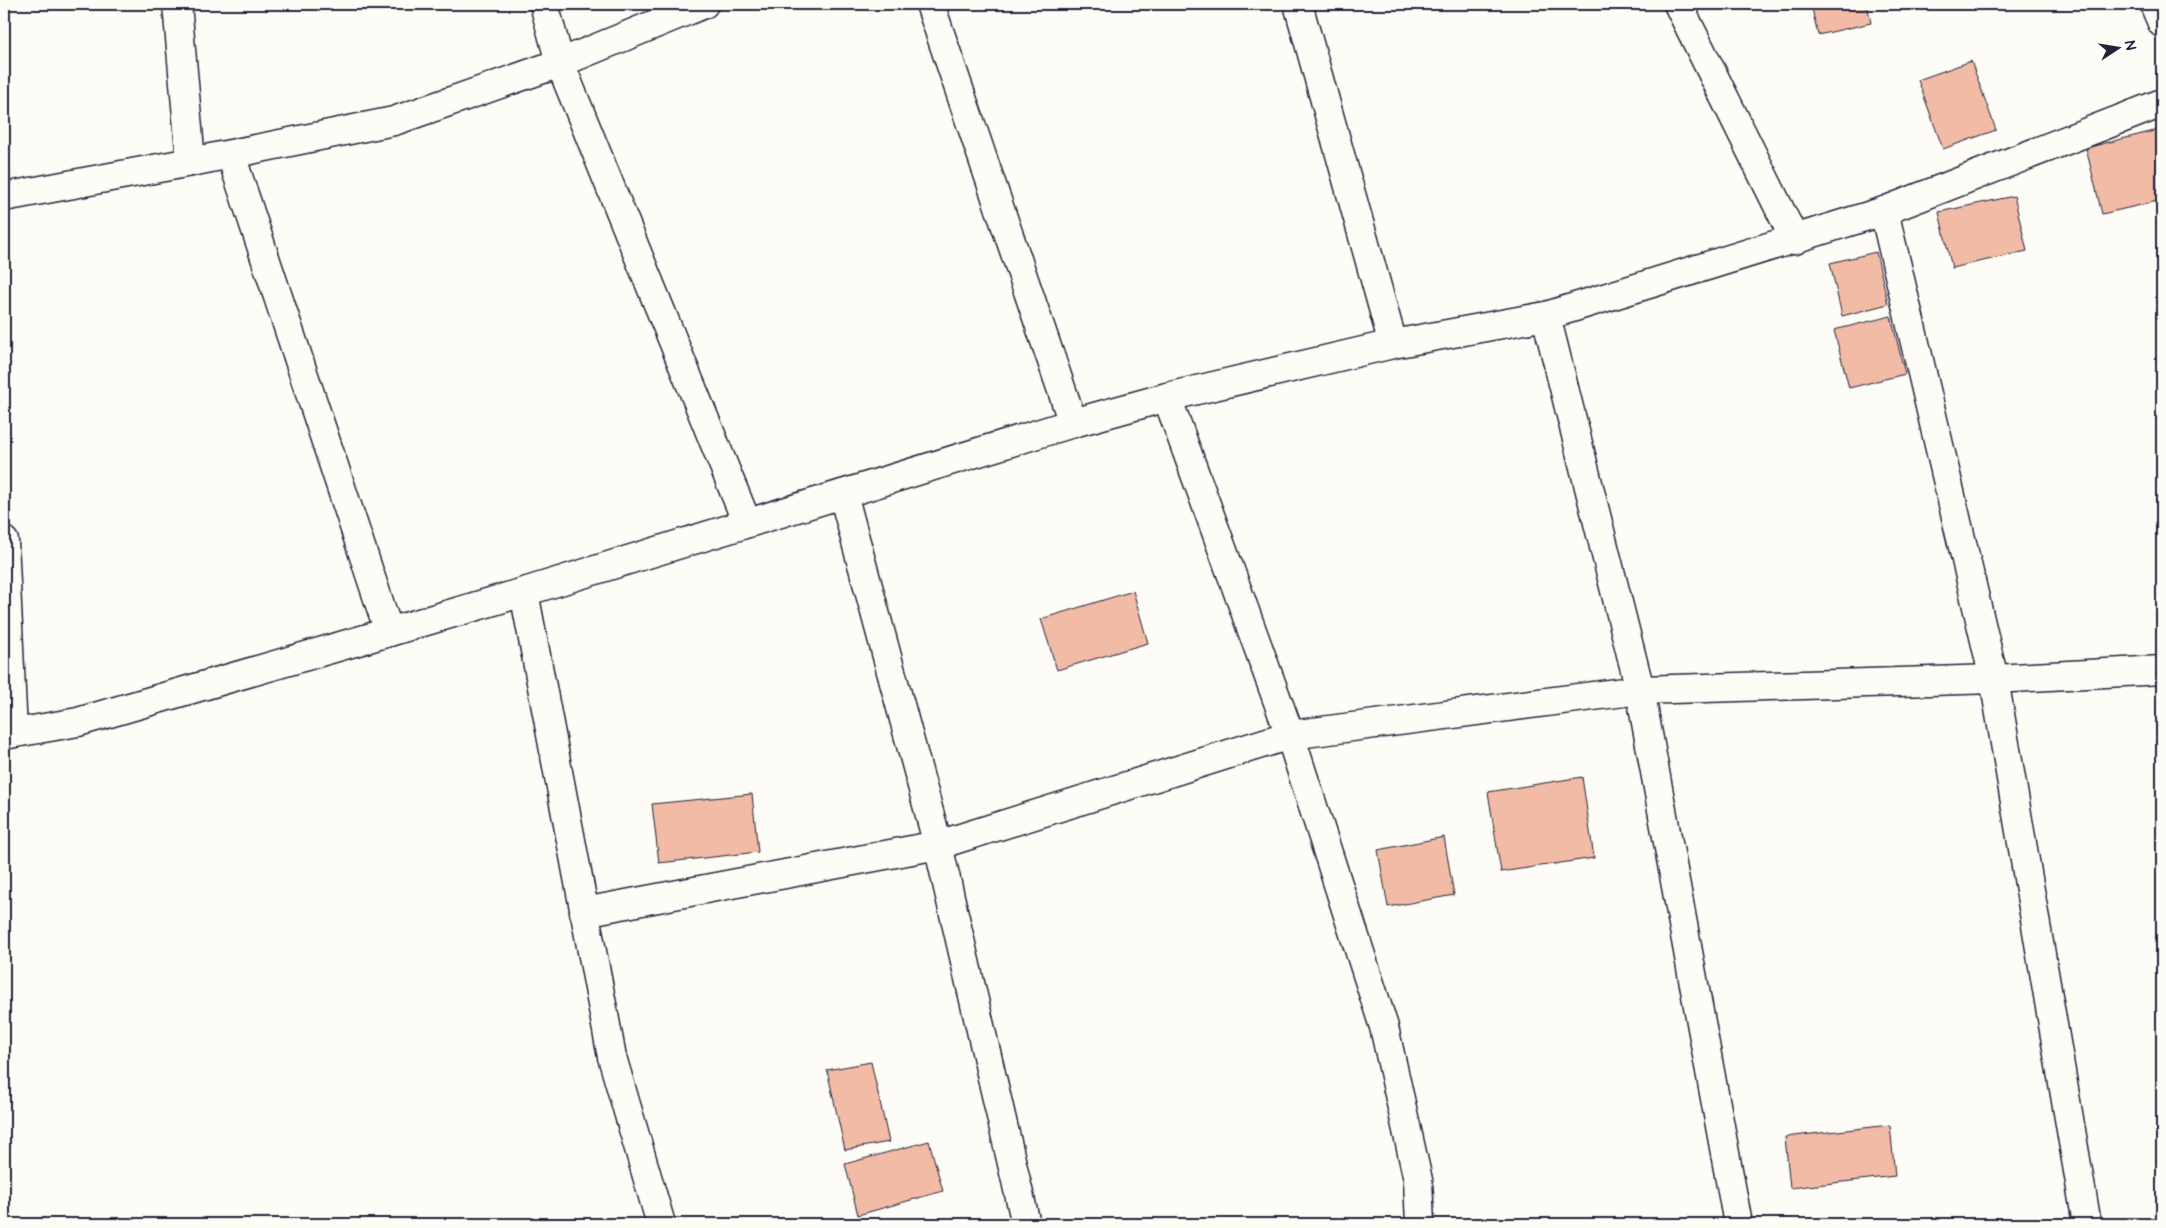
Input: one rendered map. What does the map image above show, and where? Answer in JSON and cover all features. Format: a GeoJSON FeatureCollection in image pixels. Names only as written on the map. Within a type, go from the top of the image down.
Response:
{"type":"FeatureCollection","features":[{"type":"Feature","properties":{"kind":"street"},"geometry":{"type":"LineString","coordinates":[[177,4],[191,162]]}},
{"type":"Feature","properties":{"kind":"street"},"geometry":{"type":"LineString","coordinates":[[544,4],[560,63],[747,524]]}},
{"type":"Feature","properties":{"kind":"street"},"geometry":{"type":"LineString","coordinates":[[4,197],[231,155],[394,121],[560,63],[704,4]]}},
{"type":"Feature","properties":{"kind":"street"},"geometry":{"type":"LineString","coordinates":[[930,4],[1074,423]]}},
{"type":"Feature","properties":{"kind":"street"},"geometry":{"type":"LineString","coordinates":[[1298,4],[1393,344]]}},
{"type":"Feature","properties":{"kind":"street"},"geometry":{"type":"LineString","coordinates":[[1678,4],[1794,240]]}},
{"type":"Feature","properties":{"kind":"street"},"geometry":{"type":"LineString","coordinates":[[2154,4],[2162,23]]}},
{"type":"Feature","properties":{"kind":"street"},"geometry":{"type":"LineString","coordinates":[[4,541],[9,734],[78,722],[389,632],[1074,423],[1167,397],[1393,344],[1546,316],[1884,211],[2162,103]]}},
{"type":"Feature","properties":{"kind":"street"},"geometry":{"type":"LineString","coordinates":[[231,155],[389,632]]}},
{"type":"Feature","properties":{"kind":"street"},"geometry":{"type":"LineString","coordinates":[[1884,211],[1994,679],[2087,1224]]}},
{"type":"Feature","properties":{"kind":"street"},"geometry":{"type":"LineString","coordinates":[[1546,316],[1640,690],[1738,1224]]}},
{"type":"Feature","properties":{"kind":"street"},"geometry":{"type":"LineString","coordinates":[[1167,397],[1290,736],[1384,1027],[1418,1180],[1420,1224]]}},
{"type":"Feature","properties":{"kind":"street"},"geometry":{"type":"LineString","coordinates":[[843,494],[938,845],[1026,1224]]}},
{"type":"Feature","properties":{"kind":"street"},"geometry":{"type":"LineString","coordinates":[[524,592],[612,1057],[661,1224]]}},
{"type":"Feature","properties":{"kind":"street"},"geometry":{"type":"LineString","coordinates":[[584,912],[938,845],[1290,736],[1640,690],[1994,679],[2162,670]]}},
{"type":"Feature","properties":{"kind":"building"},"geometry":{"type":"Polygon","coordinates":[[[1811,4],[1867,4],[1871,23],[1818,35],[1811,4]]]}},
{"type":"Feature","properties":{"kind":"building"},"geometry":{"type":"Polygon","coordinates":[[[1971,61],[1996,130],[1943,149],[1918,80],[1971,61]]]}},
{"type":"Feature","properties":{"kind":"building"},"geometry":{"type":"Polygon","coordinates":[[[2162,129],[2162,200],[2102,214],[2086,148],[2162,129]]]}},
{"type":"Feature","properties":{"kind":"building"},"geometry":{"type":"Polygon","coordinates":[[[2014,196],[2027,251],[1952,268],[1939,212],[2014,196]]]}},
{"type":"Feature","properties":{"kind":"building"},"geometry":{"type":"Polygon","coordinates":[[[1876,252],[1888,304],[1842,316],[1830,263],[1876,252]]]}},
{"type":"Feature","properties":{"kind":"building"},"geometry":{"type":"Polygon","coordinates":[[[1891,316],[1905,374],[1849,388],[1834,330],[1891,316]]]}},
{"type":"Feature","properties":{"kind":"building"},"geometry":{"type":"Polygon","coordinates":[[[1133,591],[1148,643],[1057,670],[1041,619],[1133,591]]]}},
{"type":"Feature","properties":{"kind":"building"},"geometry":{"type":"Polygon","coordinates":[[[1582,777],[1594,858],[1501,872],[1488,792],[1582,777]]]}},
{"type":"Feature","properties":{"kind":"building"},"geometry":{"type":"Polygon","coordinates":[[[752,794],[758,852],[659,863],[652,804],[752,794]]]}},
{"type":"Feature","properties":{"kind":"building"},"geometry":{"type":"Polygon","coordinates":[[[1444,837],[1454,895],[1388,907],[1378,850],[1444,837]]]}},
{"type":"Feature","properties":{"kind":"building"},"geometry":{"type":"Polygon","coordinates":[[[871,1062],[889,1142],[845,1150],[827,1070],[871,1062]]]}},
{"type":"Feature","properties":{"kind":"building"},"geometry":{"type":"Polygon","coordinates":[[[1890,1125],[1895,1176],[1790,1188],[1785,1137],[1890,1125]]]}},
{"type":"Feature","properties":{"kind":"building"},"geometry":{"type":"Polygon","coordinates":[[[929,1141],[943,1191],[858,1215],[845,1164],[929,1141]]]}}]}
